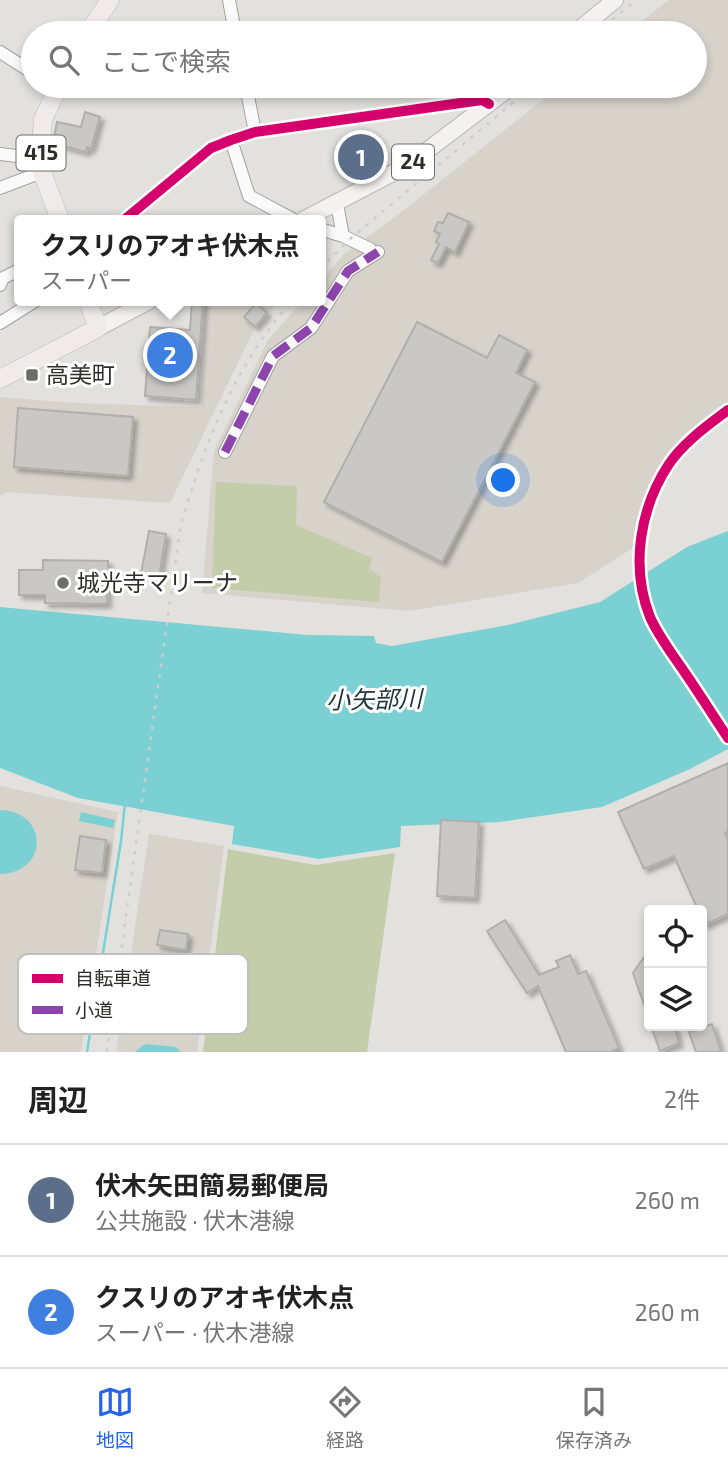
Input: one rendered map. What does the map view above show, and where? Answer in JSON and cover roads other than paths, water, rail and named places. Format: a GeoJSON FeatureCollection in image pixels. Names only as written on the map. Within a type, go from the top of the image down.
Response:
{"type":"FeatureCollection","features":[{"type":"Feature","properties":{"kind":"highway"},"geometry":{"type":"LineString","coordinates":[[96,21],[109,1]]}},
{"type":"Feature","properties":{"kind":"highway","name":"415"},"geometry":{"type":"LineString","coordinates":[[52,98],[43,119],[41,166],[58,215]]}},
{"type":"Feature","properties":{"kind":"highway"},"geometry":{"type":"LineString","coordinates":[[0,379],[98,328],[90,306]]}},
{"type":"Feature","properties":{"kind":"main road"},"geometry":{"type":"LineString","coordinates":[[590,21],[615,0]]}},
{"type":"Feature","properties":{"kind":"main road","name":"24"},"geometry":{"type":"LineString","coordinates":[[314,215],[408,165],[497,98]]}},
{"type":"Feature","properties":{"kind":"main road"},"geometry":{"type":"LineString","coordinates":[[98,328],[140,306]]}},
{"type":"Feature","properties":{"kind":"street"},"geometry":{"type":"LineString","coordinates":[[229,0],[233,21]]}},
{"type":"Feature","properties":{"kind":"street"},"geometry":{"type":"LineString","coordinates":[[0,52],[21,65]]}},
{"type":"Feature","properties":{"kind":"street"},"geometry":{"type":"LineString","coordinates":[[248,98],[255,132]]}},
{"type":"Feature","properties":{"kind":"street"},"geometry":{"type":"LineString","coordinates":[[130,215],[211,148],[255,132],[482,100],[489,104]]}},
{"type":"Feature","properties":{"kind":"street"},"geometry":{"type":"LineString","coordinates":[[231,140],[248,196],[284,215]]}},
{"type":"Feature","properties":{"kind":"street"},"geometry":{"type":"LineString","coordinates":[[0,154],[41,166]]}},
{"type":"Feature","properties":{"kind":"street"},"geometry":{"type":"LineString","coordinates":[[0,188],[41,166]]}},
{"type":"Feature","properties":{"kind":"street"},"geometry":{"type":"LineString","coordinates":[[337,204],[344,236]]}},
{"type":"Feature","properties":{"kind":"street"},"geometry":{"type":"LineString","coordinates":[[326,231],[344,236],[374,251],[348,271],[326,305]]}},
{"type":"Feature","properties":{"kind":"street"},"geometry":{"type":"LineString","coordinates":[[0,285],[3,278],[14,272]]}},
{"type":"Feature","properties":{"kind":"street"},"geometry":{"type":"LineString","coordinates":[[0,323],[27,306]]}},
{"type":"Feature","properties":{"kind":"street"},"geometry":{"type":"LineString","coordinates":[[225,452],[274,356],[312,327],[326,306]]}},
{"type":"Feature","properties":{"kind":"street"},"geometry":{"type":"LineString","coordinates":[[728,410],[696,434],[670,464],[646,513],[639,544],[642,579],[650,615],[663,641],[728,738]]}},
{"type":"Feature","properties":{"kind":"water","name":"小矢部川"},"geometry":{"type":"Polygon","coordinates":[[[728,531],[728,749],[690,769],[602,807],[499,822],[401,826],[400,847],[319,859],[232,844],[234,826],[78,798],[0,768],[0,607],[308,635],[374,636],[376,643],[392,646],[508,625],[600,602],[687,547],[728,531]]]}},
{"type":"Feature","properties":{"kind":"water"},"geometry":{"type":"Polygon","coordinates":[[[0,810],[16,813],[28,820],[37,842],[28,864],[16,871],[0,874],[0,810]]]}},
{"type":"Feature","properties":{"kind":"water"},"geometry":{"type":"Polygon","coordinates":[[[81,812],[115,820],[113,828],[79,821],[81,812]]]}},
{"type":"Feature","properties":{"kind":"water"},"geometry":{"type":"Polygon","coordinates":[[[145,1044],[176,1047],[181,1052],[135,1052],[145,1044]]]}},
{"type":"Feature","properties":{"kind":"waterway"},"geometry":{"type":"LineString","coordinates":[[103,954],[125,803]]}},
{"type":"Feature","properties":{"kind":"waterway"},"geometry":{"type":"LineString","coordinates":[[87,1052],[90,1034]]}},
{"type":"Feature","properties":{"kind":"railway"},"geometry":{"type":"LineString","coordinates":[[611,21],[636,0]]}},
{"type":"Feature","properties":{"kind":"railway"},"geometry":{"type":"LineString","coordinates":[[326,263],[350,239],[519,98]]}},
{"type":"Feature","properties":{"kind":"railway"},"geometry":{"type":"LineString","coordinates":[[121,954],[180,529],[199,468],[223,408],[253,352],[288,306]]}},
{"type":"Feature","properties":{"kind":"railway"},"geometry":{"type":"LineString","coordinates":[[107,1052],[110,1034]]}},
{"type":"Feature","properties":{"kind":"place","name":"伏木矢田簡易郵便局"},"geometry":{"type":"Point","coordinates":[361,157]}},
{"type":"Feature","properties":{"kind":"place","name":"クスリのアオキ伏木点"},"geometry":{"type":"Point","coordinates":[170,355]}},
{"type":"Feature","properties":{"kind":"place","name":"高美町"},"geometry":{"type":"Point","coordinates":[32,375]}},
{"type":"Feature","properties":{"kind":"place","name":"城光寺マリーナ"},"geometry":{"type":"Point","coordinates":[63,583]}}]}
